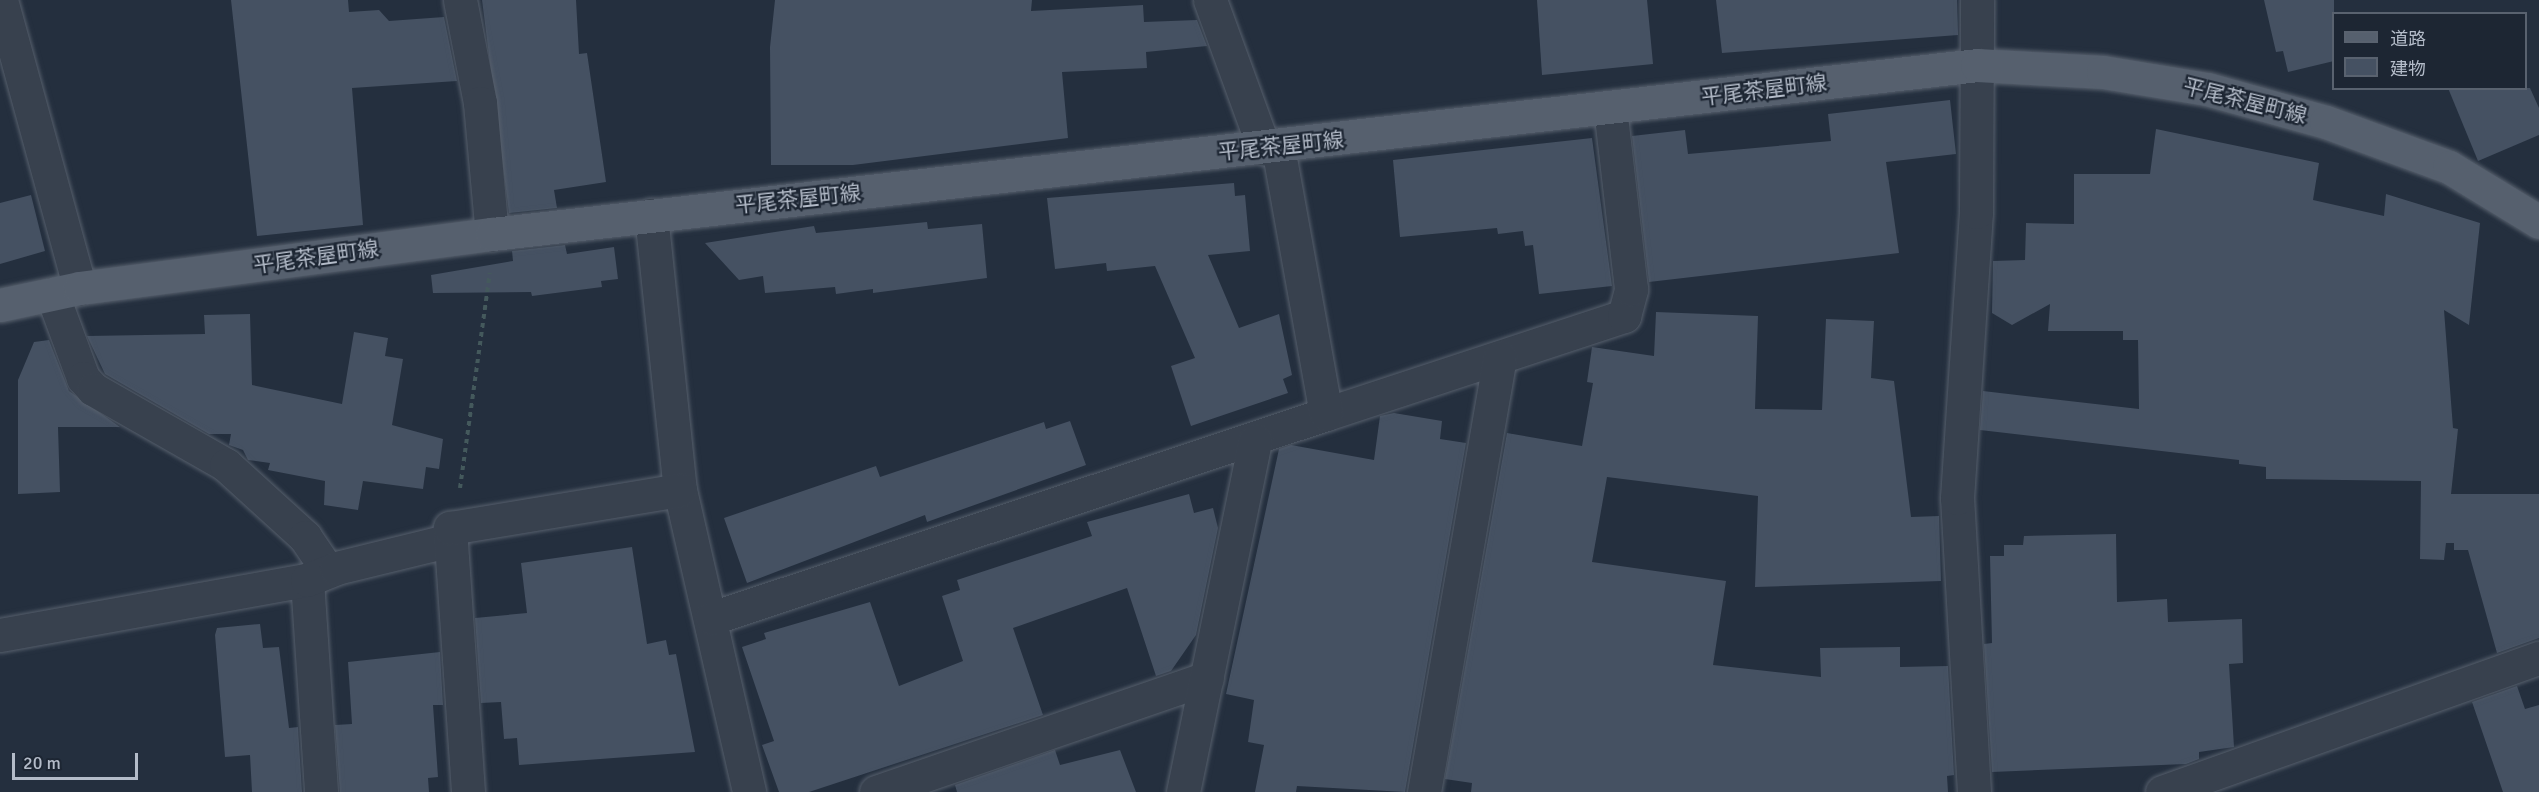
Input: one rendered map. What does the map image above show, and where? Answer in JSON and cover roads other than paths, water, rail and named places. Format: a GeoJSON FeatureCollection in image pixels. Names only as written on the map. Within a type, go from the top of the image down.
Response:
{"type":"FeatureCollection","features":[{"type":"Feature","properties":{"kind":"main road","name":"平尾茶屋町線"},"geometry":{"type":"LineString","coordinates":[[0,305],[66,291],[489,234],[1271,147],[1977,65],[2138,78],[2207,89],[2326,122],[2449,167],[2539,222]]}},
{"type":"Feature","properties":{"kind":"street"},"geometry":{"type":"LineString","coordinates":[[2,0],[88,384],[148,424],[226,465],[305,537],[318,575],[321,792]]}},
{"type":"Feature","properties":{"kind":"street"},"geometry":{"type":"LineString","coordinates":[[460,0],[480,104],[489,234]]}},
{"type":"Feature","properties":{"kind":"street"},"geometry":{"type":"LineString","coordinates":[[1210,0],[1271,147],[1326,414]]}},
{"type":"Feature","properties":{"kind":"street"},"geometry":{"type":"LineString","coordinates":[[1974,792],[1957,498],[1976,212],[1977,0]]}},
{"type":"Feature","properties":{"kind":"street"},"geometry":{"type":"LineString","coordinates":[[712,618],[1624,316],[1631,289],[1610,108]]}},
{"type":"Feature","properties":{"kind":"street"},"geometry":{"type":"LineString","coordinates":[[651,215],[680,490],[712,618],[749,792]]}},
{"type":"Feature","properties":{"kind":"street"},"geometry":{"type":"LineString","coordinates":[[1424,792],[1500,358]]}},
{"type":"Feature","properties":{"kind":"street"},"geometry":{"type":"LineString","coordinates":[[1183,792],[1255,440]]}},
{"type":"Feature","properties":{"kind":"street"},"geometry":{"type":"LineString","coordinates":[[0,635],[318,575],[454,534],[680,490]]}},
{"type":"Feature","properties":{"kind":"street"},"geometry":{"type":"LineString","coordinates":[[454,534],[468,792]]}},
{"type":"Feature","properties":{"kind":"street"},"geometry":{"type":"LineString","coordinates":[[2162,792],[2539,658]]}},
{"type":"Feature","properties":{"kind":"street"},"geometry":{"type":"LineString","coordinates":[[876,792],[1207,678]]}}]}
